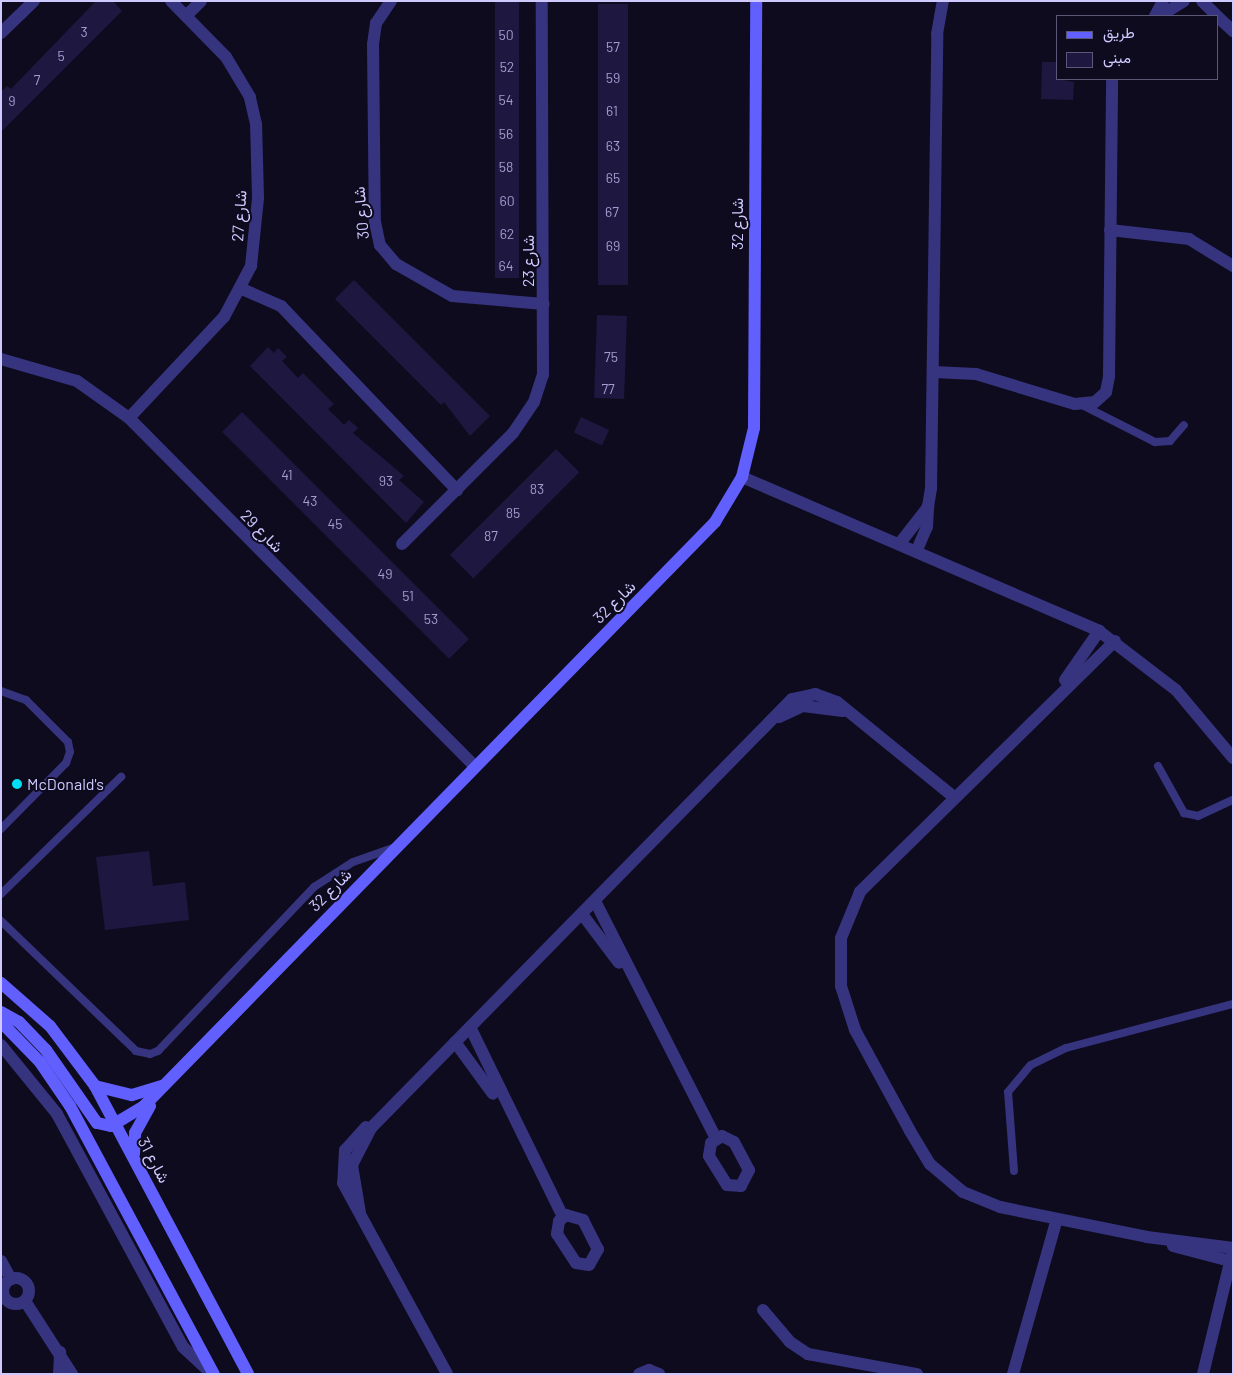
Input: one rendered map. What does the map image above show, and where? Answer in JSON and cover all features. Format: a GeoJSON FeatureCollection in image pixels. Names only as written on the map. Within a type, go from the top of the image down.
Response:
{"type":"FeatureCollection","features":[{"type":"Feature","properties":{"kind":"street"},"geometry":{"type":"LineString","coordinates":[[1,33],[34,1]]}},
{"type":"Feature","properties":{"kind":"street","name":"شارع 27"},"geometry":{"type":"LineString","coordinates":[[129,418],[214,329],[242,289],[252,266],[258,198],[254,110],[236,69],[171,1]]}},
{"type":"Feature","properties":{"kind":"street"},"geometry":{"type":"LineString","coordinates":[[186,16],[201,1]]}},
{"type":"Feature","properties":{"kind":"street","name":"شارع 30"},"geometry":{"type":"LineString","coordinates":[[392,1],[376,23],[373,44],[375,222],[380,245],[396,264],[452,296],[544,304]]}},
{"type":"Feature","properties":{"kind":"street","name":"شارع 23"},"geometry":{"type":"LineString","coordinates":[[402,544],[513,434],[534,402],[543,375],[542,1]]}},
{"type":"Feature","properties":{"kind":"street","name":"شارع 32"},"geometry":{"type":"LineString","coordinates":[[116,1124],[166,1084],[394,848],[716,522],[742,477],[754,428],[756,1]]}},
{"type":"Feature","properties":{"kind":"street"},"geometry":{"type":"LineString","coordinates":[[916,550],[927,527],[928,507],[934,372],[937,34],[943,1]]}},
{"type":"Feature","properties":{"kind":"street"},"geometry":{"type":"LineString","coordinates":[[1156,15],[1163,1]]}},
{"type":"Feature","properties":{"kind":"street"},"geometry":{"type":"LineString","coordinates":[[1162,15],[1184,1]]}},
{"type":"Feature","properties":{"kind":"street"},"geometry":{"type":"LineString","coordinates":[[1202,1],[1217,15]]}},
{"type":"Feature","properties":{"kind":"street"},"geometry":{"type":"LineString","coordinates":[[1219,17],[1233,31]]}},
{"type":"Feature","properties":{"kind":"street"},"geometry":{"type":"LineString","coordinates":[[934,372],[976,374],[1082,404],[1101,398],[1109,382],[1112,80]]}},
{"type":"Feature","properties":{"kind":"street"},"geometry":{"type":"LineString","coordinates":[[1110,230],[1190,239],[1233,266]]}},
{"type":"Feature","properties":{"kind":"street"},"geometry":{"type":"LineString","coordinates":[[242,289],[281,306],[456,490]]}},
{"type":"Feature","properties":{"kind":"street","name":"شارع 29"},"geometry":{"type":"LineString","coordinates":[[1,360],[78,381],[129,418],[475,767]]}},
{"type":"Feature","properties":{"kind":"street"},"geometry":{"type":"LineString","coordinates":[[742,477],[900,543],[1099,631],[1176,690],[1232,756]]}},
{"type":"Feature","properties":{"kind":"street"},"geometry":{"type":"LineString","coordinates":[[900,543],[928,507]]}},
{"type":"Feature","properties":{"kind":"street"},"geometry":{"type":"LineString","coordinates":[[1053,698],[1099,631]]}},
{"type":"Feature","properties":{"kind":"street"},"geometry":{"type":"LineString","coordinates":[[1114,641],[1053,698],[868,882],[853,904],[840,951],[845,1003],[910,1132],[941,1175],[986,1204],[1147,1238],[1232,1253],[1203,1374]]}},
{"type":"Feature","properties":{"kind":"street"},"geometry":{"type":"LineString","coordinates":[[447,1374],[360,1213],[352,1165],[379,1119],[773,721],[792,699],[809,694],[830,698],[954,797]]}},
{"type":"Feature","properties":{"kind":"street"},"geometry":{"type":"LineString","coordinates":[[595,901],[638,989],[716,1138]]}},
{"type":"Feature","properties":{"kind":"street"},"geometry":{"type":"LineString","coordinates":[[582,914],[638,989]]}},
{"type":"Feature","properties":{"kind":"street","name":"شارع 31"},"geometry":{"type":"LineString","coordinates":[[1,982],[50,1026],[95,1086],[248,1374]]}},
{"type":"Feature","properties":{"kind":"street"},"geometry":{"type":"LineString","coordinates":[[1,1012],[26,1028],[46,1050],[97,1123],[116,1124]]}},
{"type":"Feature","properties":{"kind":"street"},"geometry":{"type":"LineString","coordinates":[[1,1022],[40,1062],[74,1113],[213,1374]]}},
{"type":"Feature","properties":{"kind":"street"},"geometry":{"type":"LineString","coordinates":[[470,1027],[511,1117],[563,1217]]}},
{"type":"Feature","properties":{"kind":"street"},"geometry":{"type":"LineString","coordinates":[[455,1042],[511,1117]]}},
{"type":"Feature","properties":{"kind":"street"},"geometry":{"type":"LineString","coordinates":[[1,1045],[57,1114],[183,1347],[213,1374]]}},
{"type":"Feature","properties":{"kind":"street"},"geometry":{"type":"LineString","coordinates":[[135,1159],[138,1125],[166,1084]]}},
{"type":"Feature","properties":{"kind":"street","name":"شارع 32"},"geometry":{"type":"LineString","coordinates":[[95,1086],[132,1095],[166,1084]]}},
{"type":"Feature","properties":{"kind":"street"},"geometry":{"type":"LineString","coordinates":[[1013,1374],[1057,1219]]}},
{"type":"Feature","properties":{"kind":"street"},"geometry":{"type":"LineString","coordinates":[[1,1261],[11,1279],[26,1282],[29,1292],[25,1301]]}},
{"type":"Feature","properties":{"kind":"street"},"geometry":{"type":"LineString","coordinates":[[11,1279],[3,1290],[4,1300],[13,1304],[25,1301]]}},
{"type":"Feature","properties":{"kind":"street"},"geometry":{"type":"LineString","coordinates":[[25,1301],[60,1352],[72,1374]]}},
{"type":"Feature","properties":{"kind":"street"},"geometry":{"type":"LineString","coordinates":[[763,1310],[790,1342],[808,1354],[917,1374]]}},
{"type":"Feature","properties":{"kind":"street"},"geometry":{"type":"LineString","coordinates":[[59,1374],[60,1352]]}},
{"type":"Feature","properties":{"kind":"street"},"geometry":{"type":"LineString","coordinates":[[639,1374],[649,1370],[659,1374]]}},
{"type":"Feature","properties":{"kind":"lane"},"geometry":{"type":"LineString","coordinates":[[1082,404],[1155,442],[1170,441],[1184,425]]}},
{"type":"Feature","properties":{"kind":"lane"},"geometry":{"type":"LineString","coordinates":[[1,691],[26,700],[68,742],[70,752],[66,764],[1,829]]}},
{"type":"Feature","properties":{"kind":"lane"},"geometry":{"type":"LineString","coordinates":[[1158,766],[1184,813],[1198,816],[1233,800]]}},
{"type":"Feature","properties":{"kind":"lane"},"geometry":{"type":"LineString","coordinates":[[1,894],[121,777]]}},
{"type":"Feature","properties":{"kind":"lane"},"geometry":{"type":"LineString","coordinates":[[1,921],[136,1051],[150,1054],[158,1051],[314,887],[353,862],[394,848]]}},
{"type":"Feature","properties":{"kind":"lane"},"geometry":{"type":"LineString","coordinates":[[1014,1171],[1008,1092],[1031,1065],[1066,1048],[1233,1004]]}},
{"type":"Feature","properties":{"kind":"building"},"geometry":{"type":"Polygon","coordinates":[[[96,1],[113,1],[122,11],[1,132],[1,92],[7,86],[11,89],[96,1]]]}},
{"type":"Feature","properties":{"kind":"building"},"geometry":{"type":"Polygon","coordinates":[[[495,1],[519,1],[519,278],[495,278],[495,1]]]}},
{"type":"Feature","properties":{"kind":"building"},"geometry":{"type":"Polygon","coordinates":[[[598,4],[628,4],[628,285],[598,285],[598,4]]]}},
{"type":"Feature","properties":{"kind":"building"},"geometry":{"type":"Polygon","coordinates":[[[1042,62],[1056,62],[1056,80],[1074,82],[1073,100],[1041,99],[1042,62]]]}},
{"type":"Feature","properties":{"kind":"building"},"geometry":{"type":"Polygon","coordinates":[[[354,280],[490,416],[470,436],[444,402],[441,405],[335,299],[354,280]]]}},
{"type":"Feature","properties":{"kind":"building"},"geometry":{"type":"Polygon","coordinates":[[[597,315],[627,316],[624,399],[594,398],[597,315]]]}},
{"type":"Feature","properties":{"kind":"building"},"geometry":{"type":"Polygon","coordinates":[[[268,347],[274,353],[278,348],[287,357],[282,361],[298,378],[303,373],[334,404],[328,409],[344,425],[349,420],[358,428],[353,433],[404,476],[399,480],[424,502],[406,523],[250,366],[268,347]]]}},
{"type":"Feature","properties":{"kind":"building"},"geometry":{"type":"Polygon","coordinates":[[[242,412],[469,639],[449,659],[222,432],[242,412]]]}},
{"type":"Feature","properties":{"kind":"building"},"geometry":{"type":"Polygon","coordinates":[[[581,417],[609,430],[602,446],[574,432],[581,417]]]}},
{"type":"Feature","properties":{"kind":"building"},"geometry":{"type":"Polygon","coordinates":[[[556,449],[579,472],[473,578],[450,555],[556,449]]]}},
{"type":"Feature","properties":{"kind":"building"},"geometry":{"type":"Polygon","coordinates":[[[149,851],[153,886],[185,882],[189,920],[105,930],[96,857],[149,851]]]}},
{"type":"Feature","properties":{"kind":"place","name":"McDonald's"},"geometry":{"type":"Point","coordinates":[17,784]}}]}
